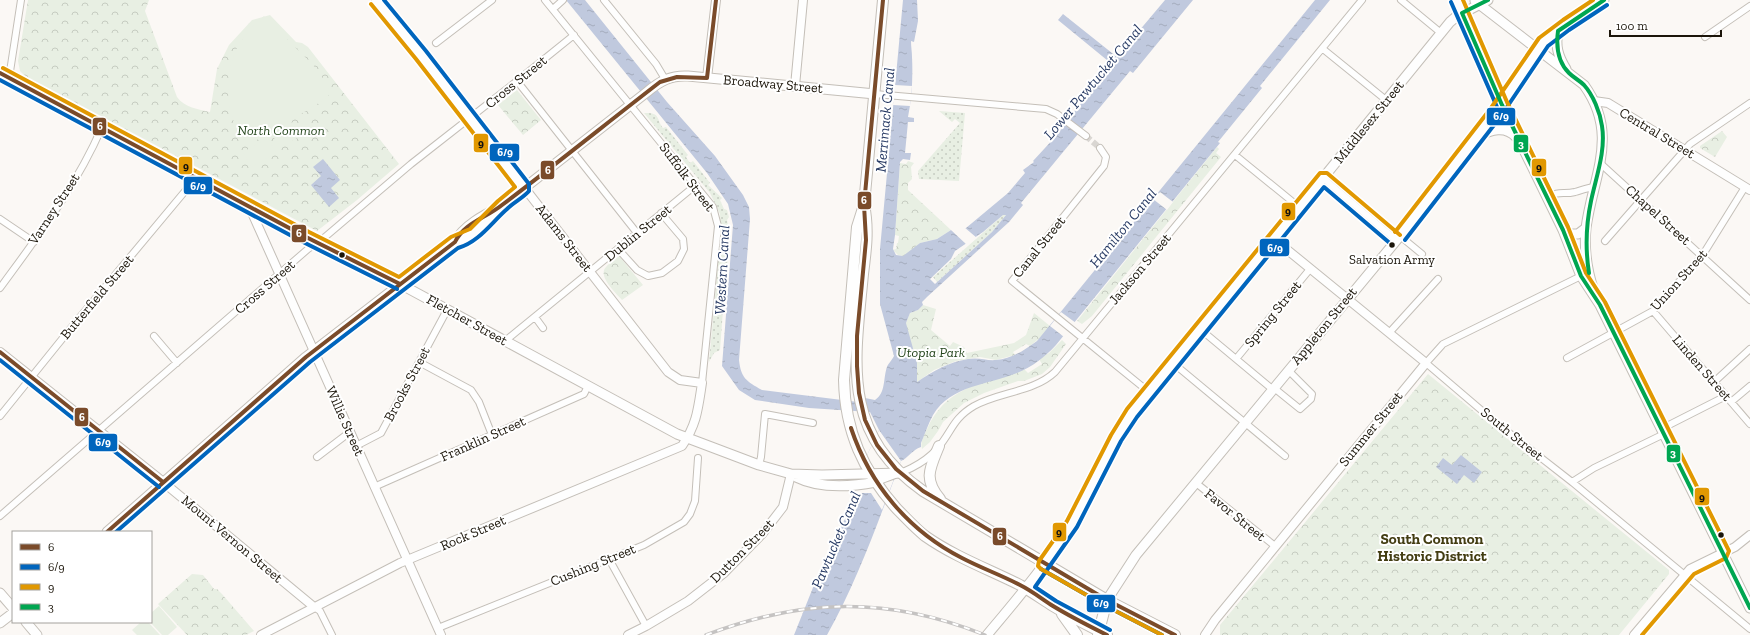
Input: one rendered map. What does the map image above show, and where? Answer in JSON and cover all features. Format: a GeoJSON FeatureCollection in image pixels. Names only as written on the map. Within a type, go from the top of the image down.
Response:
{"type":"FeatureCollection","features":[{"type":"Feature","properties":{"kind":"main road"},"geometry":{"type":"LineString","coordinates":[[883,0],[864,205],[867,233],[856,361],[857,384],[861,407],[875,439],[897,473],[919,488],[1044,564],[1107,600],[1175,635]]}},
{"type":"Feature","properties":{"kind":"main road"},"geometry":{"type":"LineString","coordinates":[[1456,0],[1502,105],[1562,230],[1581,276],[1600,305]]}},
{"type":"Feature","properties":{"kind":"main road","name":"Middlesex Street"},"geometry":{"type":"LineString","coordinates":[[988,633],[1026,589],[1072,524],[1122,428],[1149,392],[1453,19],[1476,2],[1488,0]]}},
{"type":"Feature","properties":{"kind":"main road","name":"Appleton Street"},"geometry":{"type":"LineString","coordinates":[[1107,600],[1136,555],[1398,238],[1502,105],[1544,42],[1604,0]]}},
{"type":"Feature","properties":{"kind":"main road"},"geometry":{"type":"LineString","coordinates":[[1476,2],[1584,85],[1594,101],[1603,136],[1601,164],[1594,187],[1586,228],[1586,260],[1591,282],[1600,305],[1662,432],[1723,553],[1747,594],[1750,608]]}},
{"type":"Feature","properties":{"kind":"main road"},"geometry":{"type":"LineString","coordinates":[[1558,31],[1556,43],[1557,51],[1569,73]]}},
{"type":"Feature","properties":{"kind":"main road","name":"Fletcher Street"},"geometry":{"type":"LineString","coordinates":[[0,73],[102,126],[318,243],[400,284],[687,438],[759,465],[791,474],[815,484],[857,484],[874,478],[897,473]]}},
{"type":"Feature","properties":{"kind":"main road","name":"Broadway Street"},"geometry":{"type":"LineString","coordinates":[[108,531],[314,351],[454,242],[459,234],[464,230],[500,207],[663,80],[681,76],[875,94]]}},
{"type":"Feature","properties":{"kind":"main road"},"geometry":{"type":"LineString","coordinates":[[1477,137],[1494,130],[1502,130],[1509,131],[1518,139]]}},
{"type":"Feature","properties":{"kind":"main road"},"geometry":{"type":"LineString","coordinates":[[864,205],[857,226],[844,361],[846,405],[854,442],[864,463],[887,497],[909,521],[925,536],[956,555],[1026,589],[1101,634],[1107,600]]}},
{"type":"Feature","properties":{"kind":"main road"},"geometry":{"type":"LineString","coordinates":[[1562,230],[1567,234],[1578,234],[1586,228]]}},
{"type":"Feature","properties":{"kind":"main road"},"geometry":{"type":"LineString","coordinates":[[939,446],[929,477],[934,491],[946,505]]}},
{"type":"Feature","properties":{"kind":"main road","name":"Fletcher Street"},"geometry":{"type":"LineString","coordinates":[[791,474],[860,474],[874,478]]}},
{"type":"Feature","properties":{"kind":"main road"},"geometry":{"type":"LineString","coordinates":[[0,593],[12,607]]}},
{"type":"Feature","properties":{"kind":"main road"},"geometry":{"type":"LineString","coordinates":[[1053,606],[1067,620],[1077,635]]}},
{"type":"Feature","properties":{"kind":"main road"},"geometry":{"type":"LineString","coordinates":[[0,623],[12,614]]}},
{"type":"Feature","properties":{"kind":"main road"},"geometry":{"type":"LineString","coordinates":[[27,623],[37,635]]}},
{"type":"Feature","properties":{"kind":"street"},"geometry":{"type":"LineString","coordinates":[[9,78],[21,0]]}},
{"type":"Feature","properties":{"kind":"street","name":"Adams Street"},"geometry":{"type":"LineString","coordinates":[[376,0],[668,372],[680,380],[702,384]]}},
{"type":"Feature","properties":{"kind":"street"},"geometry":{"type":"LineString","coordinates":[[436,43],[492,0]]}},
{"type":"Feature","properties":{"kind":"street","name":"Suffolk Street"},"geometry":{"type":"LineString","coordinates":[[545,0],[634,102],[713,208],[718,226],[702,384],[693,429],[687,438]]}},
{"type":"Feature","properties":{"kind":"street"},"geometry":{"type":"LineString","coordinates":[[553,9],[564,0]]}},
{"type":"Feature","properties":{"kind":"street"},"geometry":{"type":"LineString","coordinates":[[604,0],[656,64],[663,80]]}},
{"type":"Feature","properties":{"kind":"street"},"geometry":{"type":"LineString","coordinates":[[707,78],[716,0]]}},
{"type":"Feature","properties":{"kind":"street"},"geometry":{"type":"LineString","coordinates":[[795,86],[803,0]]}},
{"type":"Feature","properties":{"kind":"street","name":"Jackson Street"},"geometry":{"type":"LineString","coordinates":[[897,473],[925,460],[939,446],[951,426],[964,414],[987,400],[1046,379],[1058,368],[1362,0]]}},
{"type":"Feature","properties":{"kind":"street"},"geometry":{"type":"LineString","coordinates":[[1401,0],[1441,33]]}},
{"type":"Feature","properties":{"kind":"street"},"geometry":{"type":"LineString","coordinates":[[1705,37],[1750,6]]}},
{"type":"Feature","properties":{"kind":"street","name":"Cross Street"},"geometry":{"type":"LineString","coordinates":[[0,516],[411,164],[574,35]]}},
{"type":"Feature","properties":{"kind":"street"},"geometry":{"type":"LineString","coordinates":[[1323,49],[1386,100]]}},
{"type":"Feature","properties":{"kind":"street"},"geometry":{"type":"LineString","coordinates":[[517,81],[637,233]]}},
{"type":"Feature","properties":{"kind":"street"},"geometry":{"type":"LineString","coordinates":[[875,94],[1041,108],[1051,110],[1085,135]]}},
{"type":"Feature","properties":{"kind":"street","name":"Central Street"},"geometry":{"type":"LineString","coordinates":[[1594,101],[1608,103],[1748,189]]}},
{"type":"Feature","properties":{"kind":"street"},"geometry":{"type":"LineString","coordinates":[[1605,241],[1690,144],[1750,102]]}},
{"type":"Feature","properties":{"kind":"street","name":"Varney Street"},"geometry":{"type":"LineString","coordinates":[[0,288],[34,242],[71,187],[102,126]]}},
{"type":"Feature","properties":{"kind":"street","name":"Canal Street"},"geometry":{"type":"LineString","coordinates":[[1100,148],[1106,157],[1104,166],[1012,281],[1149,392]]}},
{"type":"Feature","properties":{"kind":"street"},"geometry":{"type":"LineString","coordinates":[[1235,155],[1299,207]]}},
{"type":"Feature","properties":{"kind":"street","name":"Chapel Street"},"geometry":{"type":"LineString","coordinates":[[1601,164],[1750,300]]}},
{"type":"Feature","properties":{"kind":"street","name":"Butterfield Street"},"geometry":{"type":"LineString","coordinates":[[0,416],[75,323],[196,178]]}},
{"type":"Feature","properties":{"kind":"street"},"geometry":{"type":"LineString","coordinates":[[1323,178],[1398,238],[1422,254]]}},
{"type":"Feature","properties":{"kind":"street","name":"Dublin Street"},"geometry":{"type":"LineString","coordinates":[[505,341],[696,185]]}},
{"type":"Feature","properties":{"kind":"street"},"geometry":{"type":"LineString","coordinates":[[1547,198],[1555,193],[1575,192],[1584,188],[1594,187]]}},
{"type":"Feature","properties":{"kind":"street","name":"Union Street"},"geometry":{"type":"LineString","coordinates":[[1567,358],[1653,311],[1702,256],[1748,189]]}},
{"type":"Feature","properties":{"kind":"street","name":"Willie Street"},"geometry":{"type":"LineString","coordinates":[[249,206],[439,632]]}},
{"type":"Feature","properties":{"kind":"street"},"geometry":{"type":"LineString","coordinates":[[618,249],[637,270],[648,276],[662,273],[678,261],[684,249],[683,239],[661,213]]}},
{"type":"Feature","properties":{"kind":"street"},"geometry":{"type":"LineString","coordinates":[[0,219],[34,242]]}},
{"type":"Feature","properties":{"kind":"street","name":"South Street"},"geometry":{"type":"LineString","coordinates":[[1274,239],[1426,363],[1494,421],[1572,482],[1750,629]]}},
{"type":"Feature","properties":{"kind":"street","name":"Spring Street"},"geometry":{"type":"LineString","coordinates":[[1236,360],[1310,269]]}},
{"type":"Feature","properties":{"kind":"street","name":"Summer Street"},"geometry":{"type":"LineString","coordinates":[[1205,635],[1215,620],[1275,546],[1443,344],[1581,276]]}},
{"type":"Feature","properties":{"kind":"street"},"geometry":{"type":"LineString","coordinates":[[1389,333],[1438,279]]}},
{"type":"Feature","properties":{"kind":"street","name":"Brooks Street"},"geometry":{"type":"LineString","coordinates":[[356,446],[381,433],[447,310]]}},
{"type":"Feature","properties":{"kind":"street","name":"Linden Street"},"geometry":{"type":"LineString","coordinates":[[1653,311],[1750,424]]}},
{"type":"Feature","properties":{"kind":"street"},"geometry":{"type":"LineString","coordinates":[[535,317],[543,328]]}},
{"type":"Feature","properties":{"kind":"street"},"geometry":{"type":"LineString","coordinates":[[1200,329],[1236,360],[1300,409],[1311,399],[1312,394],[1288,370]]}},
{"type":"Feature","properties":{"kind":"street"},"geometry":{"type":"LineString","coordinates":[[154,336],[177,363]]}},
{"type":"Feature","properties":{"kind":"street"},"geometry":{"type":"LineString","coordinates":[[1714,382],[1750,348]]}},
{"type":"Feature","properties":{"kind":"street","name":"Mount Vernon Street"},"geometry":{"type":"LineString","coordinates":[[0,352],[163,482],[314,607]]}},
{"type":"Feature","properties":{"kind":"street"},"geometry":{"type":"LineString","coordinates":[[419,362],[471,390],[479,402],[492,435]]}},
{"type":"Feature","properties":{"kind":"street"},"geometry":{"type":"LineString","coordinates":[[1173,363],[1285,456]]}},
{"type":"Feature","properties":{"kind":"street","name":"Franklin Street"},"geometry":{"type":"LineString","coordinates":[[374,487],[584,394],[588,386]]}},
{"type":"Feature","properties":{"kind":"street"},"geometry":{"type":"LineString","coordinates":[[1731,402],[1750,386]]}},
{"type":"Feature","properties":{"kind":"street"},"geometry":{"type":"LineString","coordinates":[[1572,482],[1594,468],[1726,396]]}},
{"type":"Feature","properties":{"kind":"street"},"geometry":{"type":"LineString","coordinates":[[759,465],[765,414],[813,424]]}},
{"type":"Feature","properties":{"kind":"street"},"geometry":{"type":"LineString","coordinates":[[318,457],[350,432]]}},
{"type":"Feature","properties":{"kind":"street","name":"Rock Street"},"geometry":{"type":"LineString","coordinates":[[261,635],[407,560],[682,446],[687,438]]}},
{"type":"Feature","properties":{"kind":"street","name":"Cushing Street"},"geometry":{"type":"LineString","coordinates":[[439,632],[644,544],[684,522],[690,514],[695,501],[698,458]]}},
{"type":"Feature","properties":{"kind":"street","name":"Dutton Street"},"geometry":{"type":"LineString","coordinates":[[628,635],[688,601],[724,573],[763,533],[783,507],[791,474]]}},
{"type":"Feature","properties":{"kind":"street","name":"Favor Street"},"geometry":{"type":"LineString","coordinates":[[1196,483],[1275,546]]}},
{"type":"Feature","properties":{"kind":"street"},"geometry":{"type":"LineString","coordinates":[[1634,635],[1693,566],[1735,547],[1750,535]]}},
{"type":"Feature","properties":{"kind":"street"},"geometry":{"type":"LineString","coordinates":[[609,559],[646,626]]}},
{"type":"Feature","properties":{"kind":"street"},"geometry":{"type":"LineString","coordinates":[[314,607],[320,611],[332,635]]}},
{"type":"Feature","properties":{"kind":"green space","name":"North Common"},"geometry":{"type":"Polygon","coordinates":[[[28,0],[149,0],[145,11],[177,97],[188,106],[210,112],[217,69],[229,45],[252,20],[270,15],[296,42],[302,43],[308,47],[399,164],[357,200],[317,231],[24,75],[20,71],[18,61],[28,0]]]}},
{"type":"Feature","properties":{"kind":"green space"},"geometry":{"type":"Polygon","coordinates":[[[264,16],[313,65],[329,87],[328,96],[316,105],[247,146],[234,123],[230,110],[228,83],[230,69],[239,44],[264,16]]]}},
{"type":"Feature","properties":{"kind":"green space"},"geometry":{"type":"Polygon","coordinates":[[[517,90],[541,120],[523,135],[498,105],[517,90]]]}},
{"type":"Feature","properties":{"kind":"green space"},"geometry":{"type":"Polygon","coordinates":[[[939,111],[965,113],[959,181],[919,179],[918,171],[960,123],[955,119],[952,122],[939,111]]]}},
{"type":"Feature","properties":{"kind":"green space"},"geometry":{"type":"Polygon","coordinates":[[[644,113],[656,115],[663,128],[666,127],[688,155],[686,157],[690,163],[693,161],[710,183],[708,185],[722,198],[720,200],[724,209],[727,210],[729,217],[727,220],[729,230],[731,230],[724,296],[721,300],[721,310],[723,310],[720,350],[714,353],[709,362],[721,233],[720,214],[710,193],[644,113]]]}},
{"type":"Feature","properties":{"kind":"green space"},"geometry":{"type":"Polygon","coordinates":[[[293,122],[302,135],[281,148],[272,135],[293,122]]]}},
{"type":"Feature","properties":{"kind":"green space"},"geometry":{"type":"Polygon","coordinates":[[[1722,131],[1727,137],[1715,157],[1700,148],[1700,146],[1722,131]]]}},
{"type":"Feature","properties":{"kind":"green space"},"geometry":{"type":"Polygon","coordinates":[[[268,138],[276,153],[251,167],[243,152],[268,138]]]}},
{"type":"Feature","properties":{"kind":"green space"},"geometry":{"type":"Polygon","coordinates":[[[1217,147],[1219,149],[1216,153],[1221,157],[1092,316],[1082,324],[1077,321],[1217,147]]]}},
{"type":"Feature","properties":{"kind":"green space"},"geometry":{"type":"Polygon","coordinates":[[[908,161],[914,163],[911,167],[912,179],[908,183],[908,190],[951,230],[937,239],[920,243],[908,254],[903,256],[898,255],[893,250],[896,249],[899,236],[895,235],[900,163],[906,164],[908,161]]]}},
{"type":"Feature","properties":{"kind":"green space"},"geometry":{"type":"Polygon","coordinates":[[[1003,215],[1006,215],[992,232],[937,282],[933,277],[1003,215]]]}},
{"type":"Feature","properties":{"kind":"green space"},"geometry":{"type":"Polygon","coordinates":[[[619,256],[643,285],[622,300],[608,284],[604,275],[606,267],[619,256]]]}},
{"type":"Feature","properties":{"kind":"green space","name":"Utopia Park"},"geometry":{"type":"Polygon","coordinates":[[[923,305],[936,309],[931,330],[950,346],[953,342],[964,347],[967,353],[1014,343],[1026,335],[1034,313],[1050,326],[1041,337],[1030,346],[1026,344],[1013,352],[1015,355],[996,360],[980,357],[956,361],[934,370],[917,382],[906,323],[910,313],[918,310],[923,305]]]}},
{"type":"Feature","properties":{"kind":"green space"},"geometry":{"type":"Polygon","coordinates":[[[1062,340],[1066,344],[1050,367],[1042,374],[984,393],[964,403],[943,422],[930,442],[922,449],[923,439],[935,415],[944,404],[955,395],[980,383],[1024,369],[1028,373],[1042,364],[1039,359],[1049,353],[1062,340]]]}},
{"type":"Feature","properties":{"kind":"green space"},"geometry":{"type":"Polygon","coordinates":[[[1428,374],[1669,570],[1669,574],[1619,635],[1220,635],[1220,625],[1428,374]]]}},
{"type":"Feature","properties":{"kind":"green space"},"geometry":{"type":"Polygon","coordinates":[[[192,574],[203,575],[214,589],[217,589],[222,594],[254,631],[246,635],[187,635],[158,604],[192,574]]]}},
{"type":"Feature","properties":{"kind":"green space"},"geometry":{"type":"Polygon","coordinates":[[[159,606],[177,627],[168,635],[162,635],[151,623],[152,612],[159,606]]]}},
{"type":"Feature","properties":{"kind":"green space"},"geometry":{"type":"Polygon","coordinates":[[[140,623],[149,623],[160,635],[137,635],[132,630],[140,623]]]}},
{"type":"Feature","properties":{"kind":"water","name":"Pawtucket Canal"},"geometry":{"type":"Polygon","coordinates":[[[566,0],[585,0],[667,102],[715,156],[743,195],[749,207],[750,219],[739,360],[741,371],[745,378],[762,390],[866,403],[865,398],[875,400],[879,397],[883,389],[887,367],[894,356],[880,304],[880,249],[903,0],[917,0],[918,21],[914,42],[911,41],[912,80],[908,117],[914,118],[914,122],[908,122],[905,153],[911,153],[910,160],[903,159],[900,162],[893,249],[896,255],[903,256],[920,243],[937,239],[951,230],[957,231],[966,228],[1008,193],[1025,173],[1023,170],[1034,162],[1033,161],[1056,136],[1072,114],[1113,65],[1058,20],[1063,14],[1117,57],[1165,0],[1193,0],[1133,73],[1130,71],[1021,203],[1023,205],[1009,222],[927,297],[922,302],[923,305],[918,310],[910,313],[906,323],[917,363],[917,382],[954,362],[972,359],[992,360],[1007,358],[1023,351],[1037,341],[1315,0],[1330,0],[1260,86],[1262,88],[1218,142],[1220,143],[1056,345],[1043,358],[1023,371],[971,387],[950,397],[933,415],[921,443],[921,447],[901,461],[849,593],[827,635],[794,635],[816,580],[852,504],[860,470],[879,430],[870,412],[809,408],[755,400],[739,390],[722,366],[733,225],[728,204],[707,173],[566,0]],[[1003,215],[983,232],[955,251],[951,259],[930,279],[935,284],[992,232],[1006,215],[1003,215]]]}},
{"type":"Feature","properties":{"kind":"water"},"geometry":{"type":"Polygon","coordinates":[[[323,159],[340,180],[331,188],[339,198],[329,207],[311,185],[321,176],[313,167],[323,159]]]}},
{"type":"Feature","properties":{"kind":"water"},"geometry":{"type":"Polygon","coordinates":[[[1461,455],[1482,472],[1474,483],[1464,475],[1457,484],[1436,467],[1443,458],[1452,465],[1461,455]]]}},
{"type":"Feature","properties":{"kind":"pier"},"geometry":{"type":"Polygon","coordinates":[[[895,85],[912,86],[910,106],[893,105],[895,85]]]}},
{"type":"Feature","properties":{"kind":"pier"},"geometry":{"type":"Polygon","coordinates":[[[1160,192],[1173,202],[1167,210],[1153,199],[1160,192]]]}},
{"type":"Feature","properties":{"kind":"pier"},"geometry":{"type":"Polygon","coordinates":[[[964,227],[977,238],[967,245],[951,230],[964,227]]]}},
{"type":"Feature","properties":{"kind":"pier"},"geometry":{"type":"Polygon","coordinates":[[[1061,312],[1076,323],[1064,337],[1050,326],[1061,312]]]}},
{"type":"Feature","properties":{"kind":"pier"},"geometry":{"type":"Polygon","coordinates":[[[879,430],[901,461],[882,510],[871,493],[855,493],[860,470],[879,430]]]}},
{"type":"Feature","properties":{"kind":"tunnel"},"geometry":{"type":"LineString","coordinates":[[1086,136],[1100,148]]}},
{"type":"Feature","properties":{"kind":"railway"},"geometry":{"type":"LineString","coordinates":[[706,635],[742,623],[777,614],[811,608],[846,606],[880,608],[914,613],[949,622],[985,635]]}},
{"type":"Feature","properties":{"kind":"transit line","name":"6/9"},"geometry":{"type":"LineString","coordinates":[[117,531],[310,362],[458,248],[479,237],[501,214],[529,191],[529,184],[426,51],[384,0]]}},
{"type":"Feature","properties":{"kind":"transit line","name":"6"},"geometry":{"type":"LineString","coordinates":[[707,78],[716,0]]}},
{"type":"Feature","properties":{"kind":"transit line","name":"6"},"geometry":{"type":"LineString","coordinates":[[883,0],[864,205],[866,240],[857,336],[859,393],[865,420],[877,445],[896,469],[923,491],[1107,600],[1175,635]]}},
{"type":"Feature","properties":{"kind":"transit line","name":"9"},"geometry":{"type":"LineString","coordinates":[[1463,0],[1507,102],[1568,227],[1586,273],[1605,302],[1729,551],[1726,558],[1694,574],[1642,635]]}},
{"type":"Feature","properties":{"kind":"transit line","name":"3"},"geometry":{"type":"LineString","coordinates":[[1488,0],[1462,13],[1502,105],[1563,230],[1581,276],[1600,305],[1750,608]]}},
{"type":"Feature","properties":{"kind":"transit line","name":"9"},"geometry":{"type":"LineString","coordinates":[[1395,232],[1491,108],[1539,38],[1593,0]]}},
{"type":"Feature","properties":{"kind":"transit line","name":"3"},"geometry":{"type":"LineString","coordinates":[[1589,273],[1587,228],[1591,201],[1602,154],[1602,126],[1598,110],[1590,94],[1584,85],[1569,73],[1562,64],[1557,37],[1558,31],[1604,0]]}},
{"type":"Feature","properties":{"kind":"transit line","name":"6/9"},"geometry":{"type":"LineString","coordinates":[[1451,2],[1497,107]]}},
{"type":"Feature","properties":{"kind":"transit line","name":"9"},"geometry":{"type":"LineString","coordinates":[[3,68],[309,232],[399,277],[451,237],[470,229],[498,201],[515,187],[416,59],[371,4]]}},
{"type":"Feature","properties":{"kind":"transit line","name":"6/9"},"geometry":{"type":"LineString","coordinates":[[1405,240],[1501,116],[1548,46],[1607,5]]}},
{"type":"Feature","properties":{"kind":"transit line","name":"6"},"geometry":{"type":"LineString","coordinates":[[0,73],[306,237],[400,284]]}},
{"type":"Feature","properties":{"kind":"transit line","name":"6"},"geometry":{"type":"LineString","coordinates":[[108,531],[306,357],[455,242],[459,235],[470,225],[496,210],[660,82],[677,77],[707,78]]}},
{"type":"Feature","properties":{"kind":"transit line","name":"6/9"},"geometry":{"type":"LineString","coordinates":[[0,80],[303,242],[397,289]]}},
{"type":"Feature","properties":{"kind":"transit line","name":"9"},"geometry":{"type":"LineString","coordinates":[[1162,635],[1104,605],[1038,566],[1039,561],[1067,521],[1111,435],[1127,409],[1320,173],[1327,173],[1400,235]]}},
{"type":"Feature","properties":{"kind":"transit line","name":"6/9"},"geometry":{"type":"LineString","coordinates":[[1110,630],[1056,601],[1035,587],[1077,527],[1121,441],[1137,417],[1324,187],[1392,245]]}},
{"type":"Feature","properties":{"kind":"transit line","name":"6"},"geometry":{"type":"LineString","coordinates":[[0,352],[163,482]]}},
{"type":"Feature","properties":{"kind":"transit line","name":"6/9"},"geometry":{"type":"LineString","coordinates":[[0,360],[159,487]]}},
{"type":"Feature","properties":{"kind":"transit line","name":"6"},"geometry":{"type":"LineString","coordinates":[[851,428],[859,449],[880,487],[909,520],[925,534],[962,558],[1024,587],[1060,610],[1107,635]]}},
{"type":"Feature","properties":{"kind":"transit line","name":"6/9"},"geometry":{"type":"LineString","coordinates":[[1041,569],[1104,605],[1162,635]]}},
{"type":"Feature","properties":{"kind":"place","name":"Salvation Army"},"geometry":{"type":"Point","coordinates":[1392,245]}},
{"type":"Feature","properties":{"kind":"district","name":"South Common Historic District"},"geometry":{"type":"Point","coordinates":[1432,548]}},
{"type":"Feature","properties":{"kind":"water label","name":"Lower Pawtucket Canal"},"geometry":{"type":"Point","coordinates":[1093,82]}},
{"type":"Feature","properties":{"kind":"water label","name":"Merrimack Canal"},"geometry":{"type":"Point","coordinates":[885,120]}},
{"type":"Feature","properties":{"kind":"water label","name":"Hamilton Canal"},"geometry":{"type":"Point","coordinates":[1123,228]}},
{"type":"Feature","properties":{"kind":"water label","name":"Western Canal"},"geometry":{"type":"Point","coordinates":[722,270]}}]}
